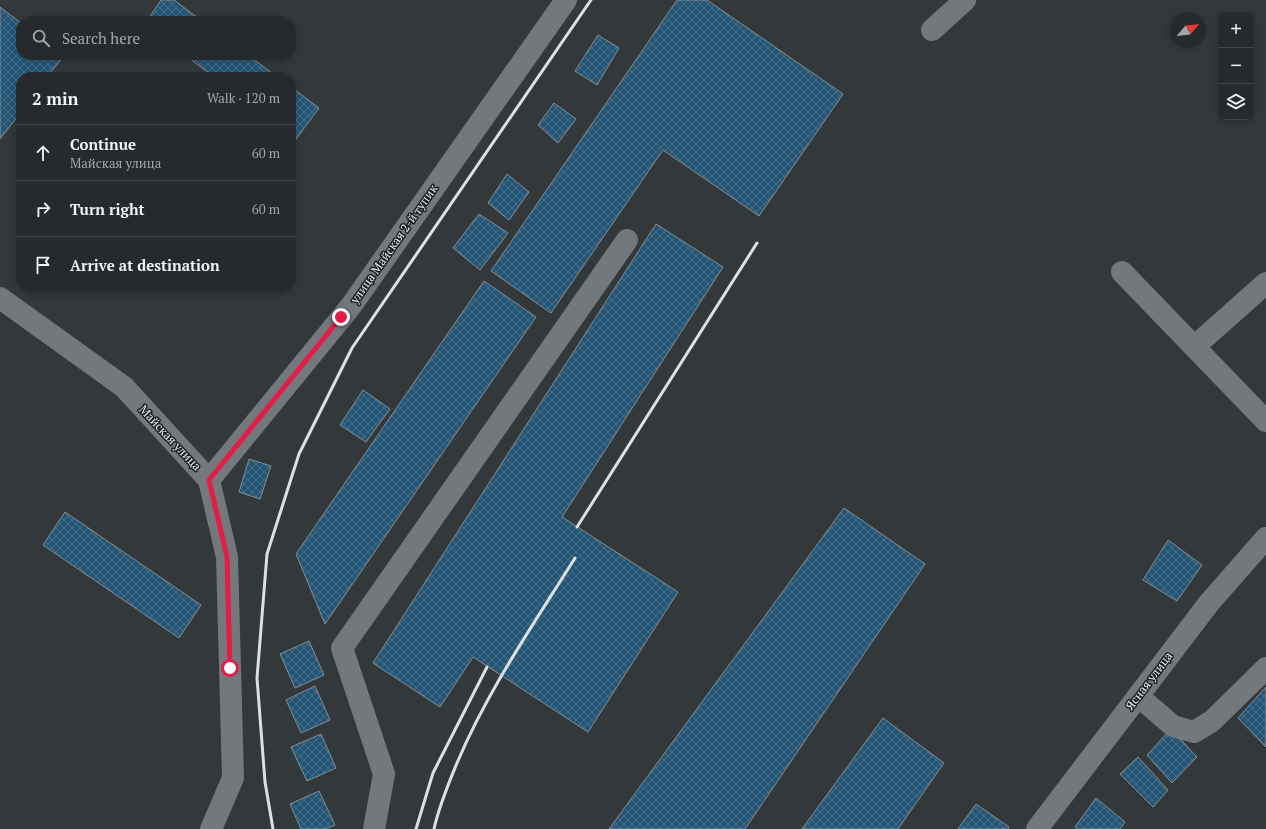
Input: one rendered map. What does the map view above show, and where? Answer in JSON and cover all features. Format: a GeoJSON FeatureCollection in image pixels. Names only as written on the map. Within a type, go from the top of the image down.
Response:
{"type":"FeatureCollection","features":[{"type":"Feature","properties":{"kind":"street","name":"улица Майская 2-й тупик"},"geometry":{"type":"LineString","coordinates":[[209,480],[350,306],[566,0]]}},
{"type":"Feature","properties":{"kind":"street"},"geometry":{"type":"LineString","coordinates":[[932,30],[965,0]]}},
{"type":"Feature","properties":{"kind":"street"},"geometry":{"type":"LineString","coordinates":[[374,829],[384,774],[342,648],[627,240]]}},
{"type":"Feature","properties":{"kind":"street"},"geometry":{"type":"LineString","coordinates":[[1122,272],[1266,421]]}},
{"type":"Feature","properties":{"kind":"street"},"geometry":{"type":"LineString","coordinates":[[1194,347],[1266,283]]}},
{"type":"Feature","properties":{"kind":"street","name":"Майская улица"},"geometry":{"type":"LineString","coordinates":[[0,298],[124,387],[209,480],[227,557],[234,778],[211,829]]}},
{"type":"Feature","properties":{"kind":"street","name":"Ясная улица"},"geometry":{"type":"LineString","coordinates":[[1038,829],[1209,603],[1266,538]]}},
{"type":"Feature","properties":{"kind":"street"},"geometry":{"type":"LineString","coordinates":[[1138,696],[1174,726],[1194,732],[1212,721],[1266,668]]}},
{"type":"Feature","properties":{"kind":"building"},"geometry":{"type":"Polygon","coordinates":[[[161,0],[174,0],[195,16],[150,16],[161,0]]]}},
{"type":"Feature","properties":{"kind":"building"},"geometry":{"type":"Polygon","coordinates":[[[677,0],[707,0],[843,94],[759,216],[663,150],[551,313],[491,271],[677,0]]]}},
{"type":"Feature","properties":{"kind":"building"},"geometry":{"type":"Polygon","coordinates":[[[0,7],[16,19],[16,60],[61,60],[51,72],[16,72],[16,118],[0,139],[0,7]]]}},
{"type":"Feature","properties":{"kind":"building"},"geometry":{"type":"Polygon","coordinates":[[[598,35],[619,48],[597,85],[575,71],[598,35]]]}},
{"type":"Feature","properties":{"kind":"building"},"geometry":{"type":"Polygon","coordinates":[[[192,60],[255,60],[270,72],[207,72],[192,60]]]}},
{"type":"Feature","properties":{"kind":"building"},"geometry":{"type":"Polygon","coordinates":[[[296,91],[319,108],[296,139],[296,91]]]}},
{"type":"Feature","properties":{"kind":"building"},"geometry":{"type":"Polygon","coordinates":[[[554,103],[576,119],[558,143],[538,125],[554,103]]]}},
{"type":"Feature","properties":{"kind":"building"},"geometry":{"type":"Polygon","coordinates":[[[507,174],[529,192],[509,220],[488,203],[507,174]]]}},
{"type":"Feature","properties":{"kind":"building"},"geometry":{"type":"Polygon","coordinates":[[[479,214],[508,233],[480,270],[453,248],[479,214]]]}},
{"type":"Feature","properties":{"kind":"building"},"geometry":{"type":"Polygon","coordinates":[[[656,224],[723,267],[562,517],[678,592],[588,732],[473,657],[440,707],[373,663],[656,224]]]}},
{"type":"Feature","properties":{"kind":"building"},"geometry":{"type":"Polygon","coordinates":[[[484,281],[536,317],[325,624],[296,554],[484,281]]]}},
{"type":"Feature","properties":{"kind":"building"},"geometry":{"type":"Polygon","coordinates":[[[363,390],[390,409],[366,442],[340,425],[363,390]]]}},
{"type":"Feature","properties":{"kind":"building"},"geometry":{"type":"Polygon","coordinates":[[[249,459],[271,466],[260,499],[239,492],[249,459]]]}},
{"type":"Feature","properties":{"kind":"building"},"geometry":{"type":"Polygon","coordinates":[[[844,508],[925,564],[745,829],[609,829],[844,508]]]}},
{"type":"Feature","properties":{"kind":"building"},"geometry":{"type":"Polygon","coordinates":[[[65,512],[201,605],[179,638],[43,545],[65,512]]]}},
{"type":"Feature","properties":{"kind":"building"},"geometry":{"type":"Polygon","coordinates":[[[1168,540],[1202,565],[1177,601],[1143,580],[1168,540]]]}},
{"type":"Feature","properties":{"kind":"building"},"geometry":{"type":"Polygon","coordinates":[[[309,641],[324,675],[295,688],[280,654],[309,641]]]}},
{"type":"Feature","properties":{"kind":"building"},"geometry":{"type":"Polygon","coordinates":[[[315,686],[330,720],[301,733],[286,700],[315,686]]]}},
{"type":"Feature","properties":{"kind":"building"},"geometry":{"type":"Polygon","coordinates":[[[1266,687],[1266,747],[1238,718],[1266,687]]]}},
{"type":"Feature","properties":{"kind":"building"},"geometry":{"type":"Polygon","coordinates":[[[883,718],[944,763],[898,829],[802,829],[883,718]]]}},
{"type":"Feature","properties":{"kind":"building"},"geometry":{"type":"Polygon","coordinates":[[[1171,729],[1197,757],[1172,783],[1147,755],[1171,729]]]}},
{"type":"Feature","properties":{"kind":"building"},"geometry":{"type":"Polygon","coordinates":[[[321,734],[336,768],[307,781],[291,747],[321,734]]]}},
{"type":"Feature","properties":{"kind":"building"},"geometry":{"type":"Polygon","coordinates":[[[1138,757],[1168,790],[1153,807],[1120,774],[1138,757]]]}},
{"type":"Feature","properties":{"kind":"building"},"geometry":{"type":"Polygon","coordinates":[[[319,791],[335,825],[325,829],[301,829],[290,804],[319,791]]]}},
{"type":"Feature","properties":{"kind":"building"},"geometry":{"type":"Polygon","coordinates":[[[1096,798],[1125,822],[1120,829],[1078,829],[1075,827],[1096,798]]]}},
{"type":"Feature","properties":{"kind":"building"},"geometry":{"type":"Polygon","coordinates":[[[976,804],[1009,827],[1008,829],[958,829],[976,804]]]}},
{"type":"Feature","properties":{"kind":"railway"},"geometry":{"type":"LineString","coordinates":[[273,829],[265,782],[257,678],[267,554],[299,454],[352,348],[591,0]]}},
{"type":"Feature","properties":{"kind":"railway"},"geometry":{"type":"LineString","coordinates":[[577,527],[757,243]]}},
{"type":"Feature","properties":{"kind":"railway"},"geometry":{"type":"LineString","coordinates":[[434,829],[450,779],[469,736],[512,658],[575,558]]}},
{"type":"Feature","properties":{"kind":"railway"},"geometry":{"type":"LineString","coordinates":[[416,829],[433,773],[487,667]]}},
{"type":"Feature","properties":{"kind":"route"},"geometry":{"type":"LineString","coordinates":[[230,668],[227,557],[209,480],[341,317]]}}]}
